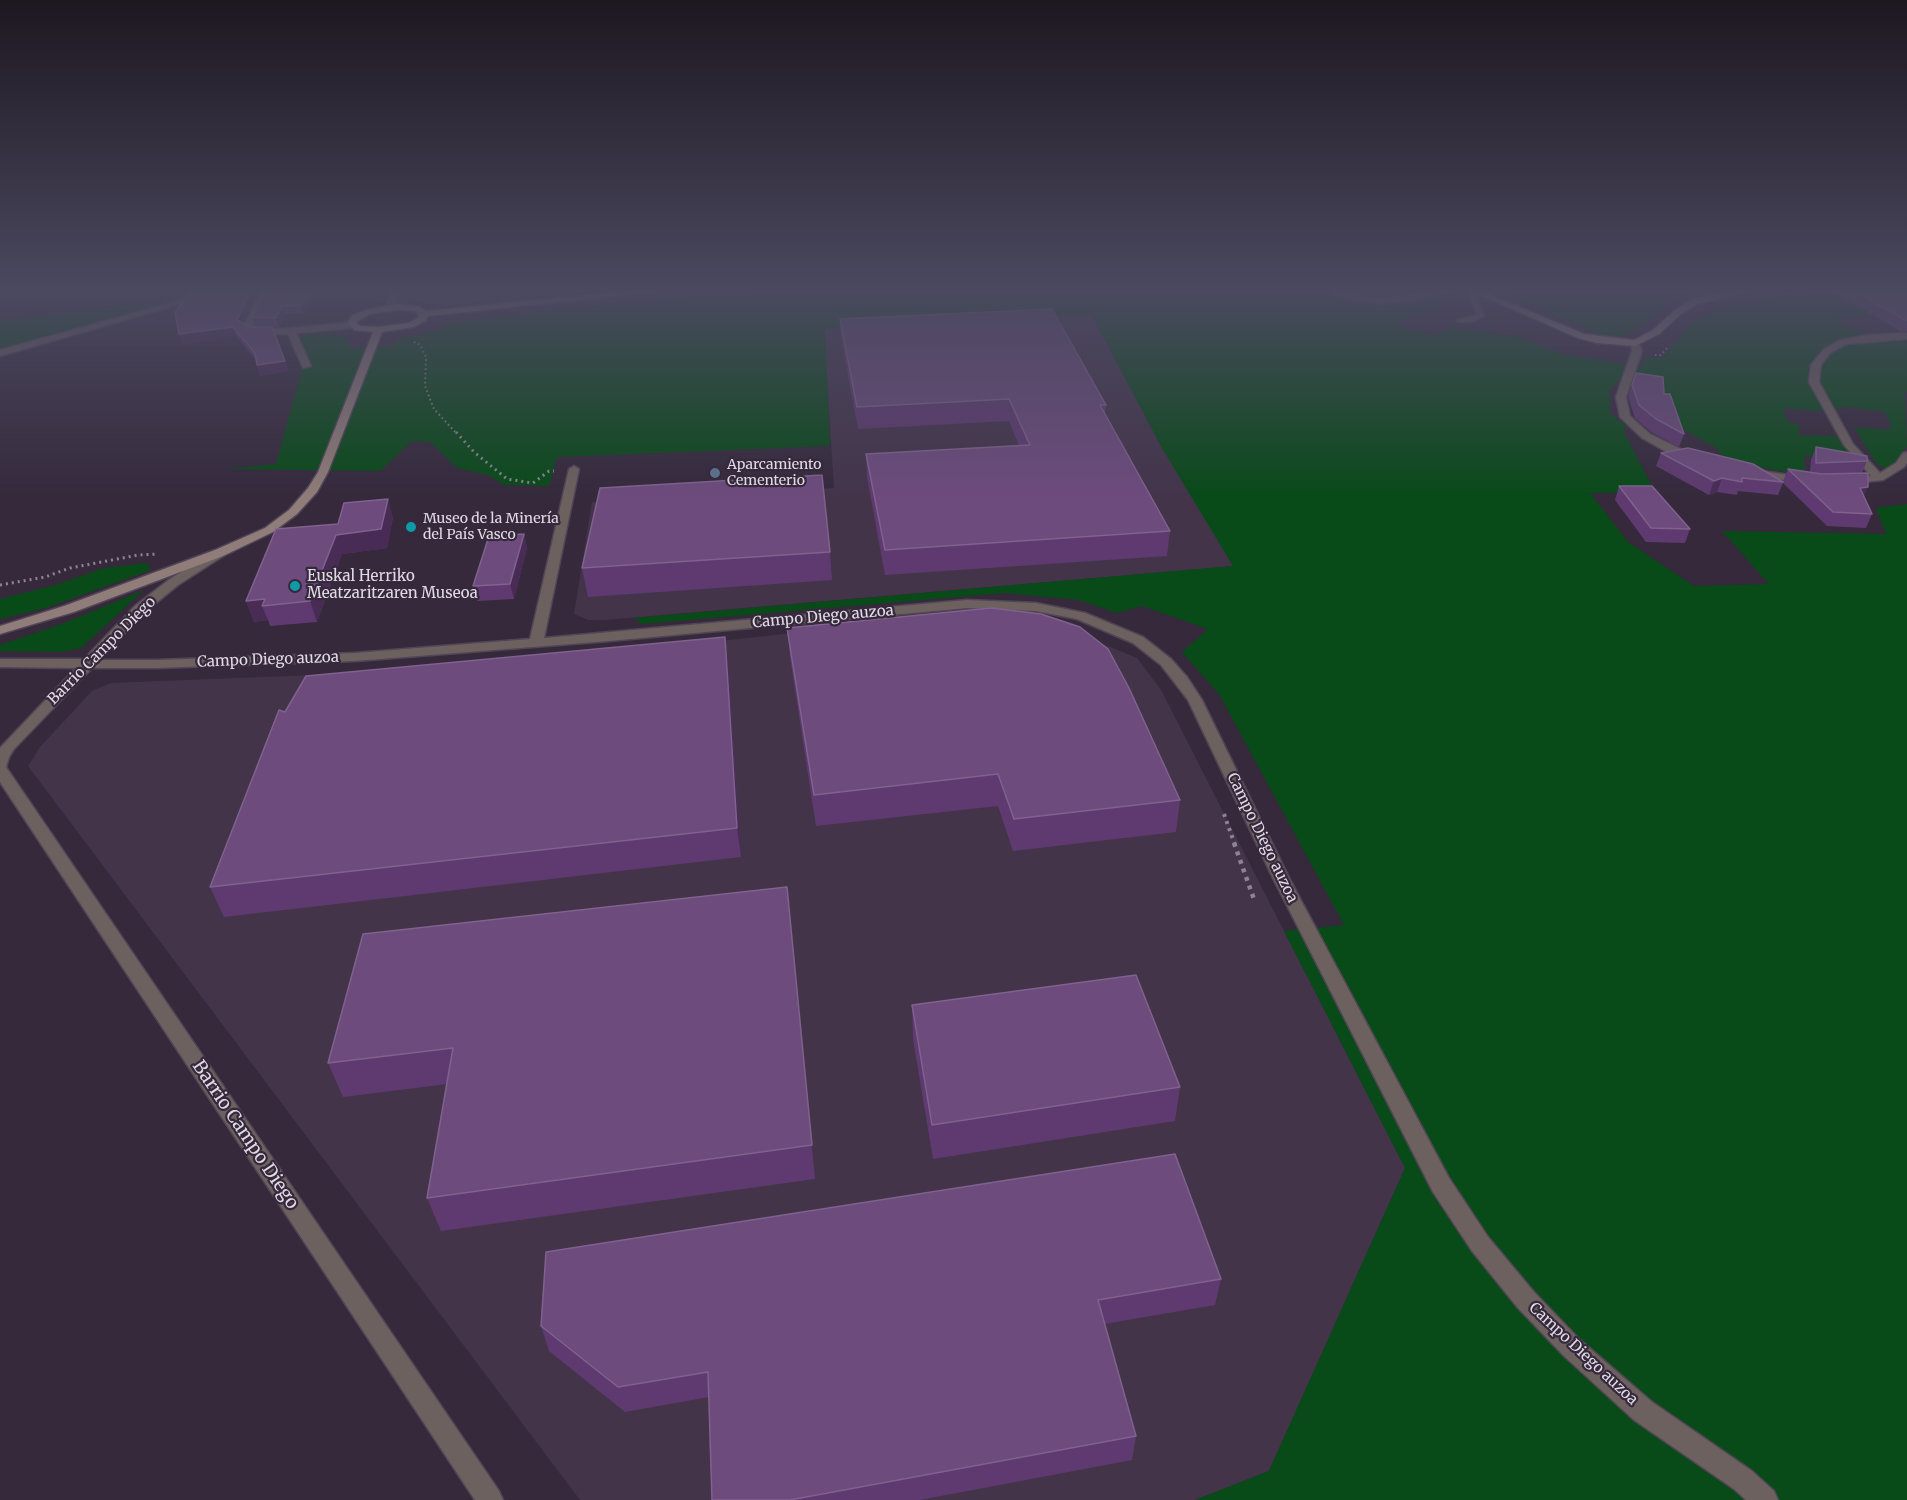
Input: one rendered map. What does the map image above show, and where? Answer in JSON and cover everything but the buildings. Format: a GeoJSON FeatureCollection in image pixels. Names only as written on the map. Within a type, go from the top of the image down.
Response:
{"type":"FeatureCollection","features":[{"type":"Feature","properties":{"kind":"street"},"geometry":{"type":"LineString","coordinates":[[303,360],[306,366]]}},
{"type":"Feature","properties":{"kind":"street"},"geometry":{"type":"LineString","coordinates":[[0,630],[69,609],[219,553],[269,530],[293,512],[313,490],[324,472],[367,360]]}},
{"type":"Feature","properties":{"kind":"street"},"geometry":{"type":"LineString","coordinates":[[1632,360],[1621,397],[1625,417],[1646,436],[1699,461]]}},
{"type":"Feature","properties":{"kind":"street"},"geometry":{"type":"LineString","coordinates":[[1819,360],[1816,364],[1814,382],[1850,445],[1879,478]]}},
{"type":"Feature","properties":{"kind":"street"},"geometry":{"type":"LineString","coordinates":[[1837,482],[1879,478],[1900,465],[1907,455]]}},
{"type":"Feature","properties":{"kind":"street"},"geometry":{"type":"LineString","coordinates":[[536,643],[574,469]]}},
{"type":"Feature","properties":{"kind":"street"},"geometry":{"type":"LineString","coordinates":[[1740,471],[1816,482]]}},
{"type":"Feature","properties":{"kind":"street","name":"Barrio Campo Diego"},"geometry":{"type":"LineString","coordinates":[[0,765],[1,757],[9,746],[140,609],[174,582],[219,553]]}},
{"type":"Feature","properties":{"kind":"street","name":"Campo Diego auzoa"},"geometry":{"type":"LineString","coordinates":[[0,663],[289,661],[536,643],[967,604],[1036,607],[1080,616],[1111,627],[1138,640],[1166,662],[1195,700],[1281,878],[1375,1058],[1442,1185],[1480,1244],[1526,1300],[1571,1347],[1643,1411],[1743,1480],[1765,1500]]}},
{"type":"Feature","properties":{"kind":"street","name":"Barrio Campo Diego"},"geometry":{"type":"LineString","coordinates":[[0,770],[490,1500]]}},
{"type":"Feature","properties":{"kind":"path"},"geometry":{"type":"LineString","coordinates":[[426,360],[425,386],[434,410],[474,452],[507,479],[533,483],[549,471],[557,471],[554,482]]}},
{"type":"Feature","properties":{"kind":"path"},"geometry":{"type":"LineString","coordinates":[[0,585],[138,555],[167,553]]}},
{"type":"Feature","properties":{"kind":"path"},"geometry":{"type":"LineString","coordinates":[[1220,804],[1255,902]]}},
{"type":"Feature","properties":{"kind":"shaded area"},"geometry":{"type":"Polygon","coordinates":[[[826,360],[1115,360],[1162,448],[1234,566],[604,620],[588,620],[574,614],[592,502],[834,488],[826,360]]]}},
{"type":"Feature","properties":{"kind":"shaded area"},"geometry":{"type":"Polygon","coordinates":[[[891,622],[1093,640],[1137,658],[1161,690],[1405,1168],[1269,1471],[1195,1500],[580,1500],[28,766],[40,747],[92,691],[111,683],[364,673],[694,644],[891,622]]]}},
{"type":"Feature","properties":{"kind":"green space"},"geometry":{"type":"Polygon","coordinates":[[[301,360],[826,360],[830,446],[557,457],[549,486],[504,485],[488,475],[457,468],[430,442],[412,441],[380,471],[226,469],[276,464],[302,369],[301,360]]]}},
{"type":"Feature","properties":{"kind":"green space"},"geometry":{"type":"Polygon","coordinates":[[[1115,360],[1599,360],[1641,367],[1644,360],[1907,360],[1907,392],[1905,392],[1907,446],[1895,463],[1885,469],[1874,460],[1854,427],[1889,430],[1891,425],[1885,412],[1848,407],[1819,411],[1783,408],[1788,422],[1797,424],[1800,428],[1798,435],[1836,436],[1857,465],[1804,455],[1805,475],[1723,461],[1718,449],[1681,428],[1638,379],[1621,378],[1609,391],[1610,413],[1626,426],[1624,432],[1655,492],[1590,493],[1628,542],[1694,586],[1769,584],[1722,531],[1886,534],[1876,508],[1907,504],[1907,1500],[1195,1500],[1269,1471],[1405,1168],[1284,931],[1344,925],[1219,694],[1182,652],[1208,629],[1142,606],[1117,613],[1079,600],[1004,593],[642,624],[634,618],[1233,566],[1162,448],[1115,360]]]}},
{"type":"Feature","properties":{"kind":"green space"},"geometry":{"type":"Polygon","coordinates":[[[146,563],[151,570],[46,608],[0,619],[0,599],[59,584],[104,568],[146,563]]]}},
{"type":"Feature","properties":{"kind":"green space"},"geometry":{"type":"Polygon","coordinates":[[[144,590],[81,648],[61,652],[0,651],[0,645],[67,622],[144,590]]]}},
{"type":"Feature","properties":{"kind":"place","name":"Aparcamiento Cementerio"},"geometry":{"type":"Point","coordinates":[715,473]}},
{"type":"Feature","properties":{"kind":"place","name":"Museo de la Minería del País Vasco"},"geometry":{"type":"Point","coordinates":[411,527]}},
{"type":"Feature","properties":{"kind":"place","name":"Euskal Herriko Meatzaritzaren Museoa"},"geometry":{"type":"Point","coordinates":[295,586]}}]}
